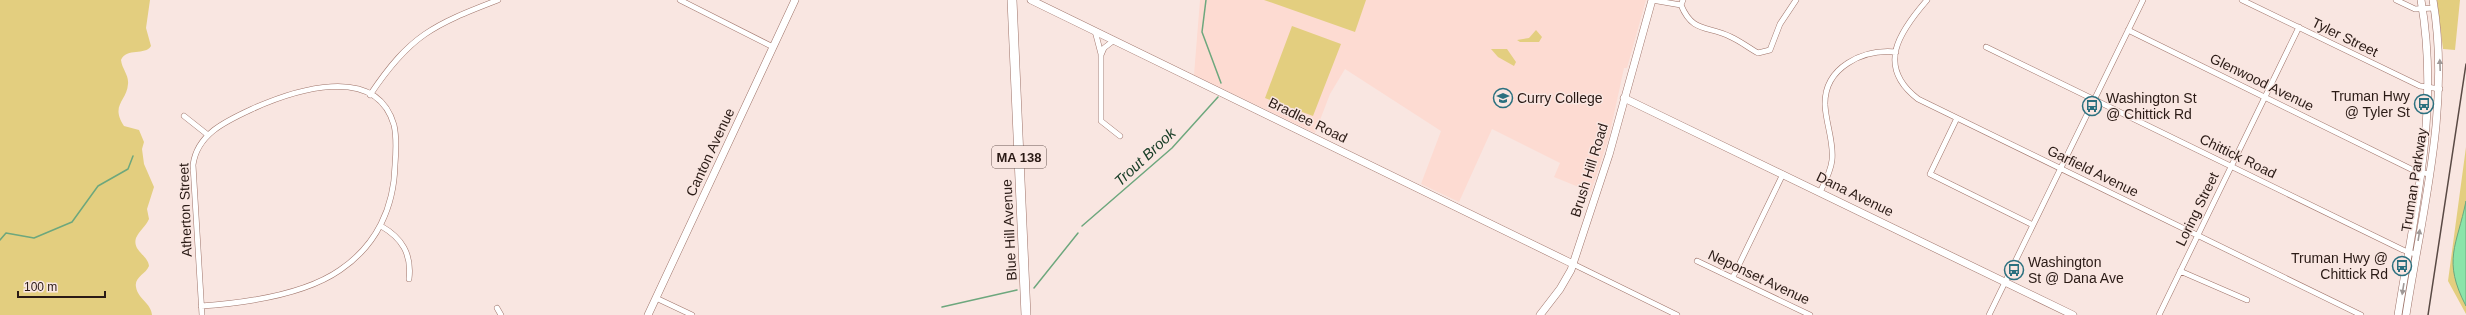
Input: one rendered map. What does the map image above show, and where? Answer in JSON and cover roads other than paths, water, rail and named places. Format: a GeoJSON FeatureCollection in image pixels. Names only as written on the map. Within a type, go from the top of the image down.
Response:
{"type":"FeatureCollection","features":[{"type":"Feature","properties":{"kind":"highway","name":"Blue Hill Avenue"},"geometry":{"type":"LineString","coordinates":[[1012,0],[1026,315]]}},
{"type":"Feature","properties":{"kind":"street"},"geometry":{"type":"LineString","coordinates":[[201,306],[284,294],[316,284],[351,262],[370,242],[381,226],[393,193],[396,138],[390,115],[382,104],[370,95],[395,59],[422,35],[448,20],[498,0]]}},
{"type":"Feature","properties":{"kind":"street"},"geometry":{"type":"LineString","coordinates":[[680,0],[773,47]]}},
{"type":"Feature","properties":{"kind":"street","name":"Canton Avenue"},"geometry":{"type":"LineString","coordinates":[[648,315],[795,0]]}},
{"type":"Feature","properties":{"kind":"street","name":"Bradlee Road"},"geometry":{"type":"LineString","coordinates":[[1031,0],[1573,264]]}},
{"type":"Feature","properties":{"kind":"street"},"geometry":{"type":"LineString","coordinates":[[1652,0],[1682,3],[1686,17],[1696,26],[1731,37],[1758,52],[1770,50],[1780,24],[1796,0]]}},
{"type":"Feature","properties":{"kind":"street","name":"Brush Hill Road"},"geometry":{"type":"LineString","coordinates":[[1540,315],[1564,285],[1573,264],[1607,161],[1652,0]]}},
{"type":"Feature","properties":{"kind":"street","name":"Garfield Avenue"},"geometry":{"type":"LineString","coordinates":[[1927,0],[1903,30],[1896,52],[1898,71],[1911,93],[1923,102],[2361,315]]}},
{"type":"Feature","properties":{"kind":"street"},"geometry":{"type":"LineString","coordinates":[[1989,315],[2143,0]]}},
{"type":"Feature","properties":{"kind":"street","name":"Tyler Street"},"geometry":{"type":"LineString","coordinates":[[2242,0],[2420,86],[2440,89]]}},
{"type":"Feature","properties":{"kind":"street"},"geometry":{"type":"LineString","coordinates":[[2396,0],[2413,8],[2434,8]]}},
{"type":"Feature","properties":{"kind":"street","name":"Truman Parkway"},"geometry":{"type":"LineString","coordinates":[[2421,0],[2429,88],[2425,174]]}},
{"type":"Feature","properties":{"kind":"street","name":"Truman Parkway"},"geometry":{"type":"LineString","coordinates":[[2398,315],[2412,253],[2425,174],[2437,120],[2440,89],[2439,55],[2433,0]]}},
{"type":"Feature","properties":{"kind":"street","name":"Loring Street"},"geometry":{"type":"LineString","coordinates":[[2159,315],[2298,27]]}},
{"type":"Feature","properties":{"kind":"street","name":"Glenwood Avenue"},"geometry":{"type":"LineString","coordinates":[[2128,30],[2425,174]]}},
{"type":"Feature","properties":{"kind":"street"},"geometry":{"type":"LineString","coordinates":[[1095,31],[1101,59],[1101,121],[1120,136]]}},
{"type":"Feature","properties":{"kind":"street"},"geometry":{"type":"LineString","coordinates":[[1101,59],[1104,48],[1113,40]]}},
{"type":"Feature","properties":{"kind":"street","name":"Chittick Road"},"geometry":{"type":"LineString","coordinates":[[1986,47],[2412,253]]}},
{"type":"Feature","properties":{"kind":"street"},"geometry":{"type":"LineString","coordinates":[[1820,192],[1832,160],[1825,105],[1831,83],[1842,67],[1858,56],[1873,52],[1896,52]]}},
{"type":"Feature","properties":{"kind":"street","name":"Atherton Street"},"geometry":{"type":"LineString","coordinates":[[202,315],[193,164],[198,146],[208,135],[249,110],[304,89],[340,87],[370,95]]}},
{"type":"Feature","properties":{"kind":"street","name":"Dana Avenue"},"geometry":{"type":"LineString","coordinates":[[1624,98],[2073,315]]}},
{"type":"Feature","properties":{"kind":"street"},"geometry":{"type":"LineString","coordinates":[[184,116],[208,135]]}},
{"type":"Feature","properties":{"kind":"street"},"geometry":{"type":"LineString","coordinates":[[1957,118],[1930,174],[2033,224]]}},
{"type":"Feature","properties":{"kind":"street"},"geometry":{"type":"LineString","coordinates":[[1733,277],[1783,174]]}},
{"type":"Feature","properties":{"kind":"street"},"geometry":{"type":"LineString","coordinates":[[381,226],[395,235],[404,245],[410,262],[409,279]]}},
{"type":"Feature","properties":{"kind":"street","name":"Truman Parkway"},"geometry":{"type":"LineString","coordinates":[[2406,315],[2412,253]]}},
{"type":"Feature","properties":{"kind":"street","name":"Neponset Avenue"},"geometry":{"type":"LineString","coordinates":[[1697,261],[1810,315]]}},
{"type":"Feature","properties":{"kind":"street"},"geometry":{"type":"LineString","coordinates":[[1573,264],[1677,315]]}},
{"type":"Feature","properties":{"kind":"street"},"geometry":{"type":"LineString","coordinates":[[2180,271],[2247,300]]}},
{"type":"Feature","properties":{"kind":"street"},"geometry":{"type":"LineString","coordinates":[[656,298],[692,315]]}},
{"type":"Feature","properties":{"kind":"street"},"geometry":{"type":"LineString","coordinates":[[497,308],[501,315]]}},
{"type":"Feature","properties":{"kind":"waterway","name":"Trout Brook"},"geometry":{"type":"LineString","coordinates":[[1206,0],[1202,32],[1221,83]]}},
{"type":"Feature","properties":{"kind":"waterway","name":"Trout Brook"},"geometry":{"type":"LineString","coordinates":[[1082,226],[1172,148],[1218,97]]}},
{"type":"Feature","properties":{"kind":"waterway"},"geometry":{"type":"LineString","coordinates":[[0,240],[6,233],[34,238],[72,222],[98,186],[128,169],[133,156]]}},
{"type":"Feature","properties":{"kind":"waterway","name":"Trout Brook"},"geometry":{"type":"LineString","coordinates":[[1034,288],[1078,233]]}},
{"type":"Feature","properties":{"kind":"waterway","name":"Trout Brook"},"geometry":{"type":"LineString","coordinates":[[942,307],[1017,290]]}},
{"type":"Feature","properties":{"kind":"railway"},"geometry":{"type":"LineString","coordinates":[[2428,315],[2466,64]]}},
{"type":"Feature","properties":{"kind":"place","name":"Curry College"},"geometry":{"type":"Point","coordinates":[1503,98]}},
{"type":"Feature","properties":{"kind":"place","name":"Truman Hwy @ Tyler St"},"geometry":{"type":"Point","coordinates":[2424,104]}},
{"type":"Feature","properties":{"kind":"place","name":"Washington St @ Chittick Rd"},"geometry":{"type":"Point","coordinates":[2092,106]}},
{"type":"Feature","properties":{"kind":"place","name":"Truman Hwy @ Chittick Rd"},"geometry":{"type":"Point","coordinates":[2402,266]}},
{"type":"Feature","properties":{"kind":"place","name":"Washington St @ Dana Ave"},"geometry":{"type":"Point","coordinates":[2014,270]}}]}
